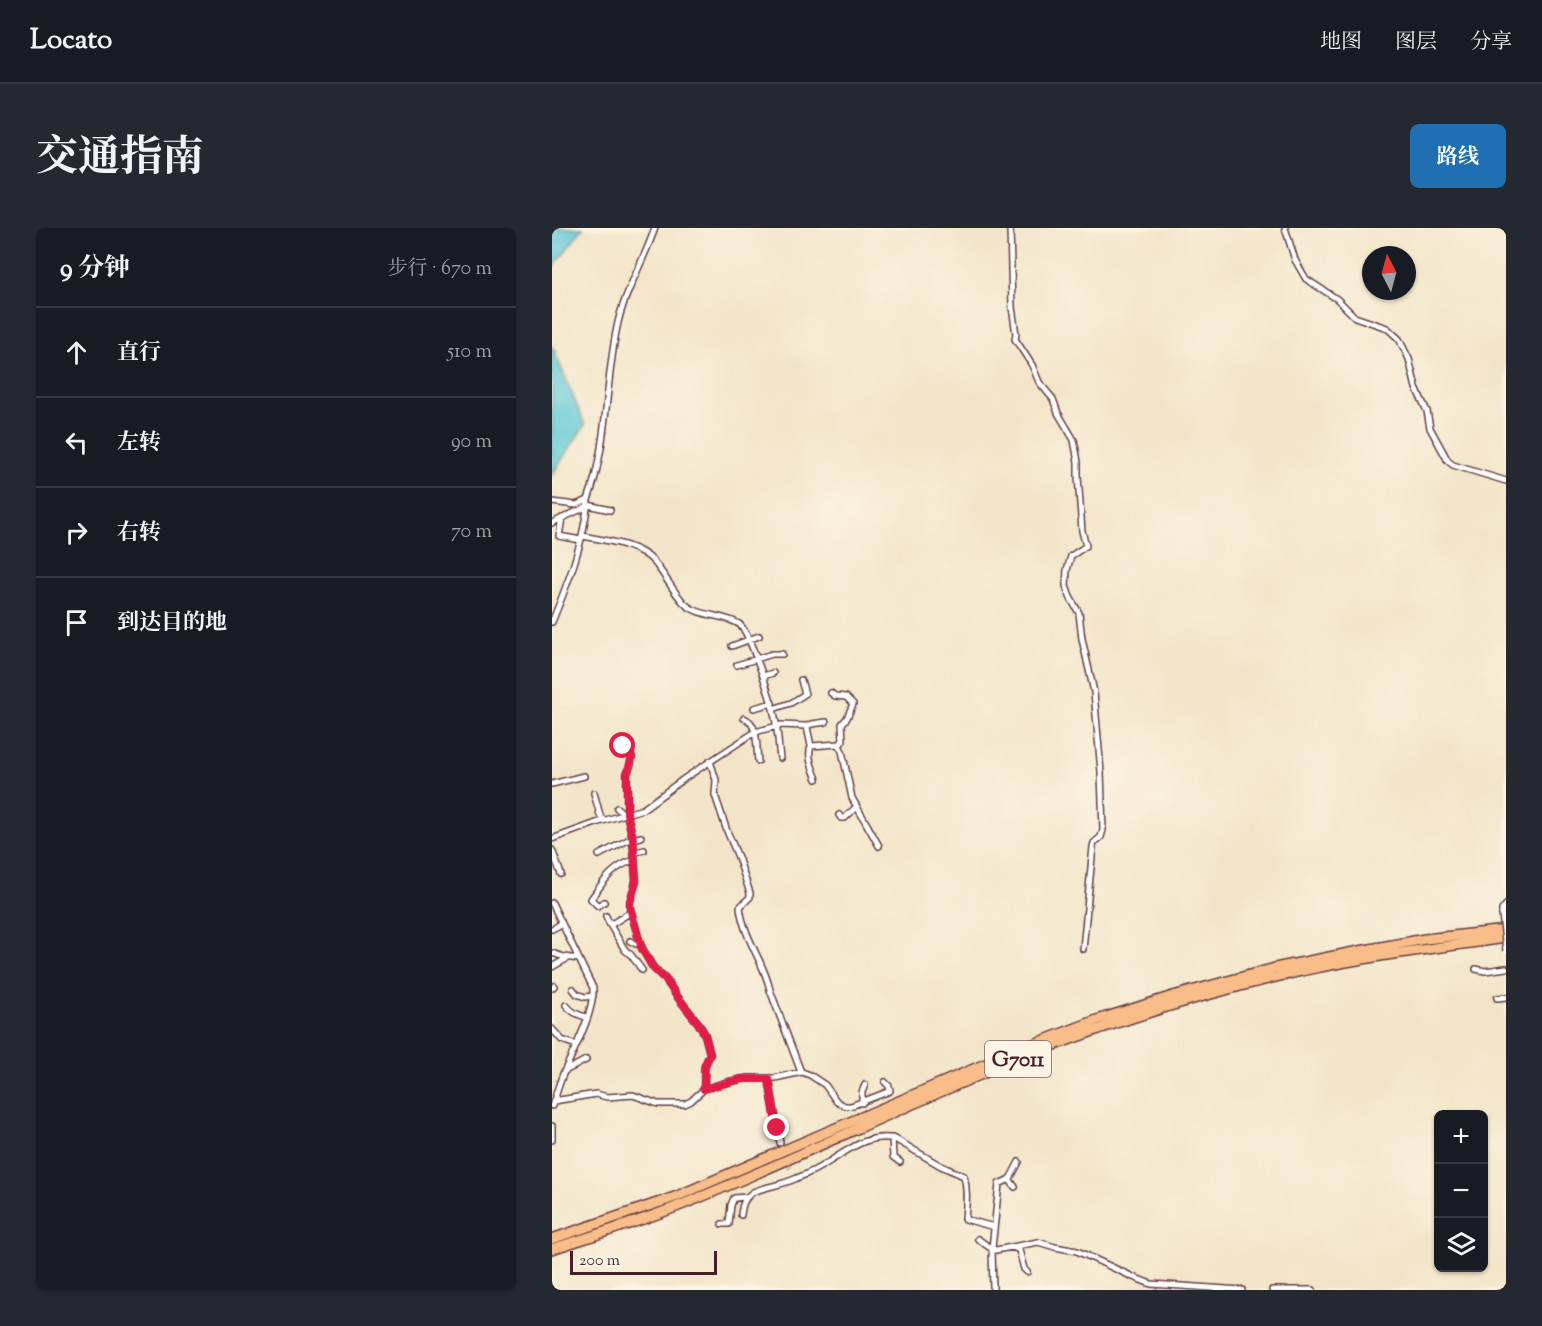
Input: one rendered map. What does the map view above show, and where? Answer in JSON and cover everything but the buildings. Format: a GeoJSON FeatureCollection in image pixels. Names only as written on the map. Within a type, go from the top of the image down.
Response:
{"type":"FeatureCollection","features":[{"type":"Feature","properties":{"kind":"highway","name":"G7011"},"geometry":{"type":"LineString","coordinates":[[552,1239],[675,1197],[1018,1050],[1097,1020],[1275,968],[1425,939],[1506,930]]}},
{"type":"Feature","properties":{"kind":"highway","name":"G7011"},"geometry":{"type":"LineString","coordinates":[[552,1249],[679,1206],[1021,1058],[1100,1028],[1278,976],[1356,960],[1506,938]]}},
{"type":"Feature","properties":{"kind":"street"},"geometry":{"type":"LineString","coordinates":[[552,622],[573,566],[594,484],[617,326],[624,302],[656,228]]}},
{"type":"Feature","properties":{"kind":"street"},"geometry":{"type":"LineString","coordinates":[[1010,228],[1015,339],[1039,382],[1053,399],[1058,413],[1073,437],[1078,462],[1081,525],[1086,546],[1071,556],[1066,586],[1079,613],[1082,639],[1094,690],[1101,772],[1102,830],[1101,837],[1092,847],[1083,949]]}},
{"type":"Feature","properties":{"kind":"street"},"geometry":{"type":"LineString","coordinates":[[1284,228],[1295,260],[1306,279],[1336,299],[1355,317],[1387,328],[1400,339],[1409,359],[1419,399],[1427,411],[1430,428],[1448,461],[1453,465],[1506,481]]}},
{"type":"Feature","properties":{"kind":"street"},"geometry":{"type":"LineString","coordinates":[[552,502],[568,505],[588,504],[610,510]]}},
{"type":"Feature","properties":{"kind":"street"},"geometry":{"type":"LineString","coordinates":[[552,523],[588,504]]}},
{"type":"Feature","properties":{"kind":"street"},"geometry":{"type":"LineString","coordinates":[[562,518],[559,536],[621,544],[646,554],[687,605],[743,627],[773,706],[780,758]]}},
{"type":"Feature","properties":{"kind":"street"},"geometry":{"type":"LineString","coordinates":[[732,646],[759,636]]}},
{"type":"Feature","properties":{"kind":"street"},"geometry":{"type":"LineString","coordinates":[[737,665],[772,654],[782,654]]}},
{"type":"Feature","properties":{"kind":"street"},"geometry":{"type":"LineString","coordinates":[[763,676],[773,673]]}},
{"type":"Feature","properties":{"kind":"street"},"geometry":{"type":"LineString","coordinates":[[754,708],[791,703],[805,694],[801,680]]}},
{"type":"Feature","properties":{"kind":"street"},"geometry":{"type":"LineString","coordinates":[[831,693],[835,696],[846,697],[853,704],[842,724],[843,740],[839,746]]}},
{"type":"Feature","properties":{"kind":"street"},"geometry":{"type":"LineString","coordinates":[[744,718],[748,719],[754,728],[758,761]]}},
{"type":"Feature","properties":{"kind":"street"},"geometry":{"type":"LineString","coordinates":[[552,839],[649,806],[678,783],[755,732],[777,726],[807,726],[826,722]]}},
{"type":"Feature","properties":{"kind":"street"},"geometry":{"type":"LineString","coordinates":[[807,726],[811,746],[809,753],[817,779]]}},
{"type":"Feature","properties":{"kind":"street"},"geometry":{"type":"LineString","coordinates":[[811,746],[838,744],[842,751],[850,794],[879,846]]}},
{"type":"Feature","properties":{"kind":"street"},"geometry":{"type":"LineString","coordinates":[[623,746],[629,750],[632,757],[627,774],[626,815],[633,839],[636,882],[630,902],[635,942],[654,969],[666,980],[705,1035],[710,1054],[705,1065],[704,1089]]}},
{"type":"Feature","properties":{"kind":"street"},"geometry":{"type":"LineString","coordinates":[[710,761],[716,780],[717,801],[750,893],[750,897],[740,907],[741,915],[749,940],[769,982],[801,1072]]}},
{"type":"Feature","properties":{"kind":"street"},"geometry":{"type":"LineString","coordinates":[[552,784],[584,776]]}},
{"type":"Feature","properties":{"kind":"street"},"geometry":{"type":"LineString","coordinates":[[594,793],[603,821]]}},
{"type":"Feature","properties":{"kind":"street"},"geometry":{"type":"LineString","coordinates":[[838,815],[845,818],[856,807]]}},
{"type":"Feature","properties":{"kind":"street"},"geometry":{"type":"LineString","coordinates":[[617,808],[626,815]]}},
{"type":"Feature","properties":{"kind":"street"},"geometry":{"type":"LineString","coordinates":[[599,855],[641,837]]}},
{"type":"Feature","properties":{"kind":"street"},"geometry":{"type":"LineString","coordinates":[[633,853],[644,850]]}},
{"type":"Feature","properties":{"kind":"street"},"geometry":{"type":"LineString","coordinates":[[552,852],[561,874]]}},
{"type":"Feature","properties":{"kind":"street"},"geometry":{"type":"LineString","coordinates":[[604,902],[598,906],[591,899],[613,871],[634,860]]}},
{"type":"Feature","properties":{"kind":"street"},"geometry":{"type":"LineString","coordinates":[[552,903],[593,988],[587,1017],[553,1103]]}},
{"type":"Feature","properties":{"kind":"street"},"geometry":{"type":"LineString","coordinates":[[1506,904],[1502,910],[1506,951]]}},
{"type":"Feature","properties":{"kind":"street"},"geometry":{"type":"LineString","coordinates":[[610,925],[632,912]]}},
{"type":"Feature","properties":{"kind":"street"},"geometry":{"type":"LineString","coordinates":[[606,916],[624,949],[642,970]]}},
{"type":"Feature","properties":{"kind":"street"},"geometry":{"type":"LineString","coordinates":[[552,929],[561,921]]}},
{"type":"Feature","properties":{"kind":"street"},"geometry":{"type":"LineString","coordinates":[[629,954],[635,942]]}},
{"type":"Feature","properties":{"kind":"street"},"geometry":{"type":"LineString","coordinates":[[552,953],[579,959]]}},
{"type":"Feature","properties":{"kind":"street"},"geometry":{"type":"LineString","coordinates":[[552,967],[568,958]]}},
{"type":"Feature","properties":{"kind":"street"},"geometry":{"type":"LineString","coordinates":[[1476,969],[1485,971],[1506,969]]}},
{"type":"Feature","properties":{"kind":"street"},"geometry":{"type":"LineString","coordinates":[[573,989],[577,994],[585,997],[593,996]]}},
{"type":"Feature","properties":{"kind":"street"},"geometry":{"type":"LineString","coordinates":[[1497,998],[1506,997]]}},
{"type":"Feature","properties":{"kind":"street"},"geometry":{"type":"LineString","coordinates":[[566,1005],[571,1012],[587,1017]]}},
{"type":"Feature","properties":{"kind":"street"},"geometry":{"type":"LineString","coordinates":[[552,1029],[562,1040],[576,1045]]}},
{"type":"Feature","properties":{"kind":"street"},"geometry":{"type":"LineString","coordinates":[[565,1071],[586,1060]]}},
{"type":"Feature","properties":{"kind":"street"},"geometry":{"type":"LineString","coordinates":[[553,1103],[596,1094],[607,1097],[633,1095],[658,1104],[685,1104],[704,1089],[741,1079],[769,1079],[801,1072],[825,1085],[834,1100],[850,1106],[891,1091],[885,1082]]}},
{"type":"Feature","properties":{"kind":"street"},"geometry":{"type":"LineString","coordinates":[[769,1079],[780,1143]]}},
{"type":"Feature","properties":{"kind":"street"},"geometry":{"type":"LineString","coordinates":[[862,1103],[865,1085]]}},
{"type":"Feature","properties":{"kind":"street"},"geometry":{"type":"LineString","coordinates":[[552,1126],[552,1140]]}},
{"type":"Feature","properties":{"kind":"street"},"geometry":{"type":"LineString","coordinates":[[742,1205],[747,1197],[756,1190],[795,1179],[853,1146],[883,1137],[892,1138],[907,1145],[941,1166],[964,1176],[965,1219],[994,1227]]}},
{"type":"Feature","properties":{"kind":"street"},"geometry":{"type":"LineString","coordinates":[[892,1138],[893,1157],[900,1162]]}},
{"type":"Feature","properties":{"kind":"street"},"geometry":{"type":"LineString","coordinates":[[993,1290],[992,1249],[999,1184],[1009,1179],[1020,1162]]}},
{"type":"Feature","properties":{"kind":"street"},"geometry":{"type":"LineString","coordinates":[[791,1170],[795,1179]]}},
{"type":"Feature","properties":{"kind":"street"},"geometry":{"type":"LineString","coordinates":[[1009,1179],[1015,1187]]}},
{"type":"Feature","properties":{"kind":"street"},"geometry":{"type":"LineString","coordinates":[[740,1197],[741,1215]]}},
{"type":"Feature","properties":{"kind":"street"},"geometry":{"type":"LineString","coordinates":[[722,1224],[729,1224],[731,1203],[734,1198],[747,1197]]}},
{"type":"Feature","properties":{"kind":"street"},"geometry":{"type":"LineString","coordinates":[[978,1239],[992,1249],[1000,1250],[1038,1242],[1077,1251],[1151,1284],[1242,1290]]}},
{"type":"Feature","properties":{"kind":"street"},"geometry":{"type":"LineString","coordinates":[[1012,1247],[1019,1250],[1023,1267],[1027,1272]]}},
{"type":"Feature","properties":{"kind":"street"},"geometry":{"type":"LineString","coordinates":[[986,1265],[992,1269]]}},
{"type":"Feature","properties":{"kind":"street"},"geometry":{"type":"LineString","coordinates":[[1272,1290],[1313,1290]]}},
{"type":"Feature","properties":{"kind":"water"},"geometry":{"type":"Polygon","coordinates":[[[552,228],[583,228],[552,269],[552,228]]]}},
{"type":"Feature","properties":{"kind":"water"},"geometry":{"type":"Polygon","coordinates":[[[552,346],[585,425],[552,475],[552,346]]]}},
{"type":"Feature","properties":{"kind":"tunnel"},"geometry":{"type":"LineString","coordinates":[[780,1143],[791,1170]]}},
{"type":"Feature","properties":{"kind":"route"},"geometry":{"type":"LineString","coordinates":[[623,746],[629,750],[632,757],[627,774],[627,814],[633,839],[636,882],[630,908],[640,944],[654,969],[666,980],[705,1035],[710,1054],[705,1065],[704,1089],[741,1079],[769,1079],[777,1128]]}}]}
